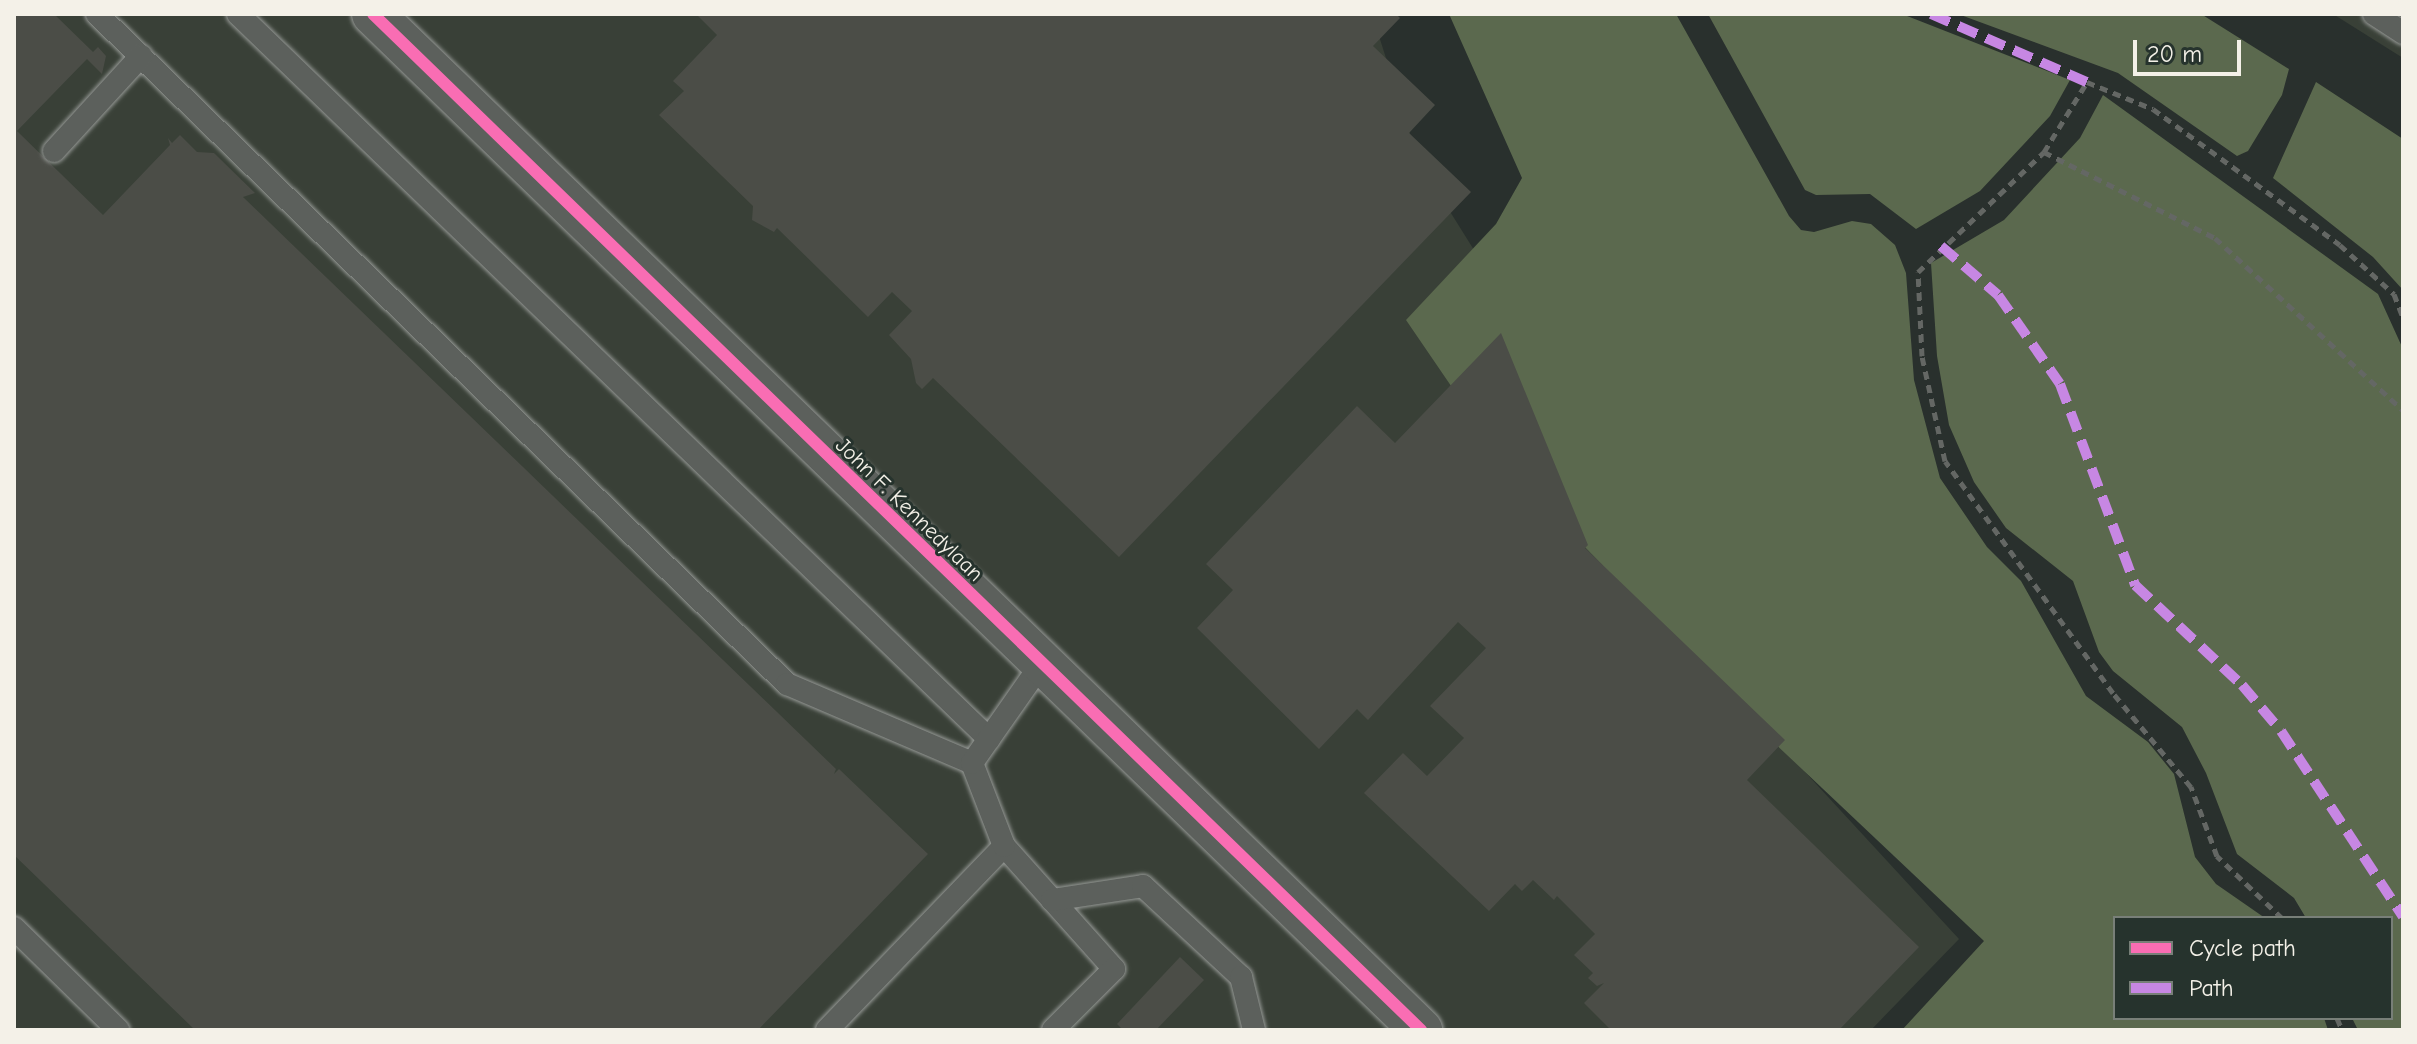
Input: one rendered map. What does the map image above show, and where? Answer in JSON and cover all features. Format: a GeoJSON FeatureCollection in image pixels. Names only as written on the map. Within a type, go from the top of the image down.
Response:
{"type":"FeatureCollection","features":[{"type":"Feature","properties":{"kind":"street","name":"John F. Kennedylaan"},"geometry":{"type":"LineString","coordinates":[[373,14],[1040,666],[1421,1030]]}},
{"type":"Feature","properties":{"kind":"lane"},"geometry":{"type":"LineString","coordinates":[[97,14],[787,684],[972,763],[1004,846],[1114,969],[1053,1030]]}},
{"type":"Feature","properties":{"kind":"lane"},"geometry":{"type":"LineString","coordinates":[[238,14],[989,739]]}},
{"type":"Feature","properties":{"kind":"lane"},"geometry":{"type":"LineString","coordinates":[[2381,16],[2403,33]]}},
{"type":"Feature","properties":{"kind":"lane"},"geometry":{"type":"LineString","coordinates":[[54,151],[141,56]]}},
{"type":"Feature","properties":{"kind":"lane"},"geometry":{"type":"LineString","coordinates":[[972,763],[1040,666]]}},
{"type":"Feature","properties":{"kind":"lane"},"geometry":{"type":"LineString","coordinates":[[827,1030],[1004,846]]}},
{"type":"Feature","properties":{"kind":"lane"},"geometry":{"type":"LineString","coordinates":[[1052,900],[1143,886],[1241,977],[1254,1030]]}},
{"type":"Feature","properties":{"kind":"lane"},"geometry":{"type":"LineString","coordinates":[[14,928],[118,1030]]}},
{"type":"Feature","properties":{"kind":"path"},"geometry":{"type":"LineString","coordinates":[[2280,916],[2217,856],[2191,787],[2113,693],[1945,461],[1922,356],[1918,272],[2044,152],[2087,82],[2153,109],[2340,245],[2394,294],[2403,317]]}},
{"type":"Feature","properties":{"kind":"path"},"geometry":{"type":"LineString","coordinates":[[2044,152],[2215,238],[2403,410]]}},
{"type":"Feature","properties":{"kind":"shaded area"},"geometry":{"type":"Polygon","coordinates":[[[14,14],[1372,14],[1419,162],[1499,290],[1582,530],[1959,939],[1871,1030],[14,1030],[14,14]]]}},
{"type":"Feature","properties":{"kind":"shaded area"},"geometry":{"type":"Polygon","coordinates":[[[2333,14],[2403,14],[2403,58],[2333,14]]]}},
{"type":"Feature","properties":{"kind":"green space"},"geometry":{"type":"Polygon","coordinates":[[[1449,14],[1676,14],[1789,216],[1801,230],[1814,232],[1852,221],[1871,224],[1895,245],[1906,273],[1914,380],[1940,478],[1987,547],[2021,581],[2086,696],[2148,742],[2174,774],[2195,857],[2216,884],[2262,916],[2113,916],[2113,1020],[2325,1020],[2328,1030],[1902,1030],[1984,941],[1768,737],[1503,462],[1406,320],[1496,224],[1522,178],[1449,14]]]}},
{"type":"Feature","properties":{"kind":"green space"},"geometry":{"type":"Polygon","coordinates":[[[1708,14],[1902,14],[2070,80],[2050,116],[1980,191],[1916,229],[1870,194],[1816,195],[1805,190],[1708,14]]]}},
{"type":"Feature","properties":{"kind":"green space"},"geometry":{"type":"Polygon","coordinates":[[[1958,14],[2201,14],[2289,69],[2282,95],[2248,151],[2237,156],[2118,73],[1958,14]]]}},
{"type":"Feature","properties":{"kind":"green space"},"geometry":{"type":"Polygon","coordinates":[[[2316,82],[2403,139],[2403,290],[2373,257],[2273,178],[2316,82]]]}},
{"type":"Feature","properties":{"kind":"green space"},"geometry":{"type":"Polygon","coordinates":[[[2103,95],[2378,294],[2403,349],[2403,1030],[2358,1030],[2353,1020],[2393,1020],[2393,916],[2305,916],[2294,898],[2237,854],[2206,773],[2182,727],[2113,671],[2099,652],[2073,581],[2006,528],[1974,482],[1949,425],[1937,356],[1931,263],[2004,220],[2080,138],[2103,95]]]}},
{"type":"Feature","properties":{"kind":"building"},"geometry":{"type":"Polygon","coordinates":[[[14,14],[54,14],[93,52],[98,47],[106,56],[102,74],[87,59],[17,131],[103,215],[170,145],[168,138],[172,143],[180,135],[197,152],[214,153],[255,193],[243,197],[836,769],[834,774],[839,769],[928,854],[758,1030],[195,1030],[14,855],[14,14]]]}},
{"type":"Feature","properties":{"kind":"building"},"geometry":{"type":"Polygon","coordinates":[[[696,14],[1396,14],[1400,18],[1373,46],[1435,105],[1409,133],[1471,192],[1119,557],[933,378],[922,389],[916,383],[911,359],[889,335],[912,311],[892,292],[868,317],[777,228],[774,232],[752,220],[753,206],[659,115],[684,91],[673,81],[717,35],[696,14]]]}},
{"type":"Feature","properties":{"kind":"building"},"geometry":{"type":"Polygon","coordinates":[[[1501,333],[1588,545],[1585,548],[1785,740],[1747,780],[1919,947],[1839,1030],[1611,1030],[1584,1003],[1604,983],[1597,986],[1588,978],[1593,973],[1574,955],[1595,934],[1557,896],[1554,900],[1533,880],[1522,891],[1515,884],[1489,911],[1364,793],[1403,753],[1427,776],[1464,738],[1430,706],[1486,648],[1458,622],[1368,720],[1357,709],[1319,749],[1197,628],[1233,590],[1206,564],[1357,406],[1395,443],[1501,333]]]}},
{"type":"Feature","properties":{"kind":"building"},"geometry":{"type":"Polygon","coordinates":[[[1180,957],[1204,980],[1156,1030],[1123,1030],[1117,1024],[1180,957]]]}},
{"type":"Feature","properties":{"kind":"marked path"},"geometry":{"type":"LineString","coordinates":[[1931,14],[2087,82]]}},
{"type":"Feature","properties":{"kind":"marked path"},"geometry":{"type":"LineString","coordinates":[[1941,246],[1998,295],[2060,384],[2135,585],[2242,685],[2281,731],[2403,917]]}},
{"type":"Feature","properties":{"kind":"cycle path"},"geometry":{"type":"LineString","coordinates":[[373,14],[1421,1030]]}}]}
